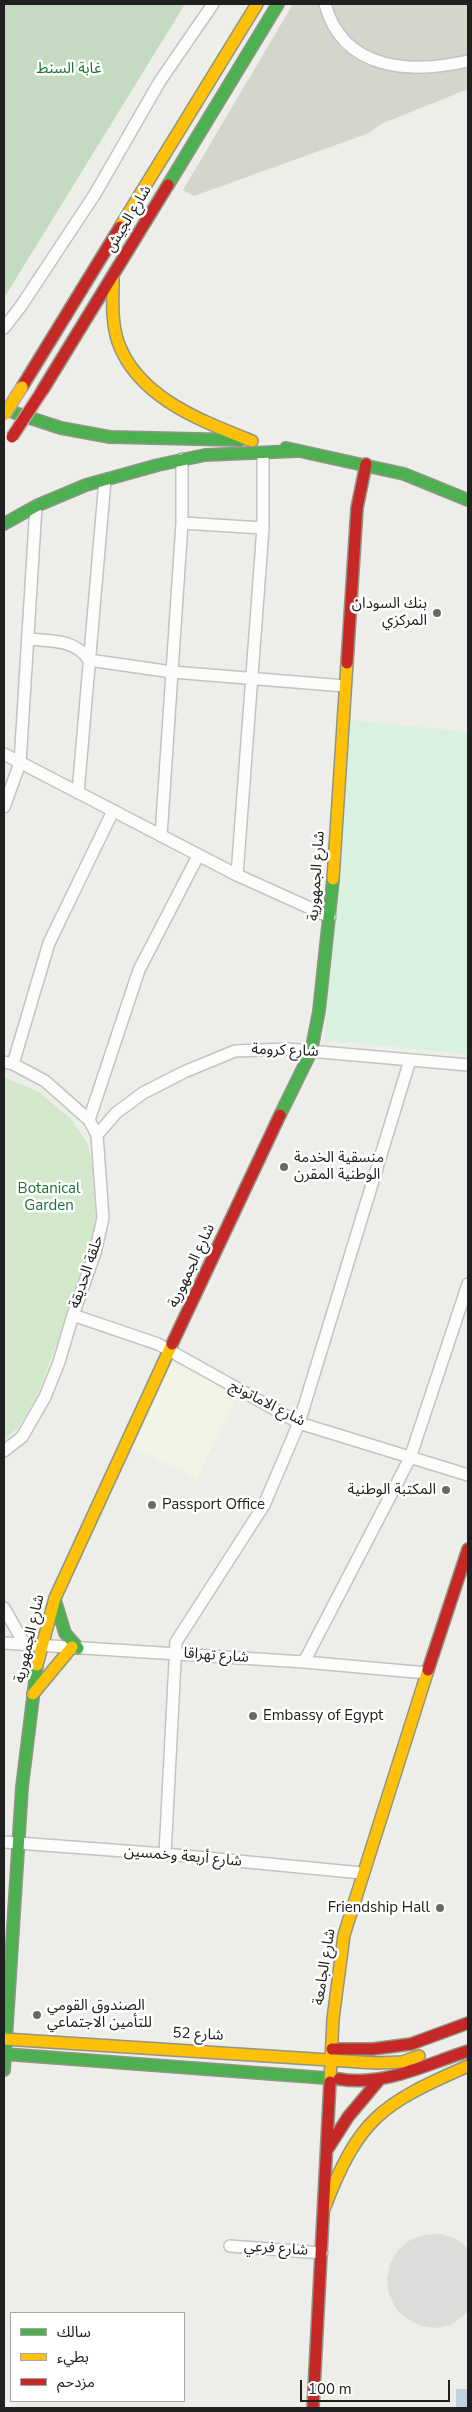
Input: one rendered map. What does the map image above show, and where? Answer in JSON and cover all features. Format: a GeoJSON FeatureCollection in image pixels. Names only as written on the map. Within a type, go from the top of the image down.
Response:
{"type":"FeatureCollection","features":[{"type":"Feature","properties":{"kind":"main road","name":"شارع الجيش"},"geometry":{"type":"LineString","coordinates":[[4,415],[257,4]]}},
{"type":"Feature","properties":{"kind":"main road","name":"شارع الجيش"},"geometry":{"type":"LineString","coordinates":[[4,449],[42,391],[278,4]]}},
{"type":"Feature","properties":{"kind":"main road"},"geometry":{"type":"LineString","coordinates":[[113,274],[111,297],[116,331],[130,364],[146,385],[161,398],[194,418],[252,441],[366,464],[404,474],[468,500]]}},
{"type":"Feature","properties":{"kind":"main road"},"geometry":{"type":"LineString","coordinates":[[4,409],[61,428],[110,437],[252,441]]}},
{"type":"Feature","properties":{"kind":"main road"},"geometry":{"type":"LineString","coordinates":[[4,524],[36,506],[86,485],[182,459],[205,455],[297,451]]}},
{"type":"Feature","properties":{"kind":"main road","name":"شارع الجمهورية"},"geometry":{"type":"LineString","coordinates":[[4,2070],[4,2039],[18,1843],[33,1695],[36,1668],[55,1598],[238,1200],[311,1052],[321,995],[330,917],[357,508],[366,464]]}},
{"type":"Feature","properties":{"kind":"main road","name":"شارع الجامعة"},"geometry":{"type":"LineString","coordinates":[[314,2408],[334,2011],[344,1935],[362,1873],[468,1549]]}},
{"type":"Feature","properties":{"kind":"main road"},"geometry":{"type":"LineString","coordinates":[[33,1695],[52,1669],[75,1648],[65,1632],[55,1598]]}},
{"type":"Feature","properties":{"kind":"main road"},"geometry":{"type":"LineString","coordinates":[[332,2054],[411,2044],[468,2023]]}},
{"type":"Feature","properties":{"kind":"main road","name":"شارع 52"},"geometry":{"type":"LineString","coordinates":[[4,2039],[332,2054]]}},
{"type":"Feature","properties":{"kind":"main road"},"geometry":{"type":"LineString","coordinates":[[324,2209],[335,2180],[357,2139],[382,2111],[398,2087],[405,2067],[468,2039]]}},
{"type":"Feature","properties":{"kind":"main road"},"geometry":{"type":"LineString","coordinates":[[332,2054],[405,2067],[468,2051]]}},
{"type":"Feature","properties":{"kind":"main road"},"geometry":{"type":"LineString","coordinates":[[4,2054],[330,2077],[357,2082],[380,2080],[398,2087],[468,2066]]}},
{"type":"Feature","properties":{"kind":"main road"},"geometry":{"type":"LineString","coordinates":[[327,2150],[348,2117],[380,2080]]}},
{"type":"Feature","properties":{"kind":"street"},"geometry":{"type":"LineString","coordinates":[[4,328],[21,306],[95,194],[160,81],[213,4]]}},
{"type":"Feature","properties":{"kind":"street"},"geometry":{"type":"LineString","coordinates":[[325,4],[336,32],[349,47],[364,57],[404,67],[441,67],[468,61]]}},
{"type":"Feature","properties":{"kind":"street"},"geometry":{"type":"LineString","coordinates":[[237,875],[262,528],[263,453]]}},
{"type":"Feature","properties":{"kind":"street"},"geometry":{"type":"LineString","coordinates":[[161,836],[182,523],[182,459]]}},
{"type":"Feature","properties":{"kind":"street"},"geometry":{"type":"LineString","coordinates":[[78,793],[105,480]]}},
{"type":"Feature","properties":{"kind":"street"},"geometry":{"type":"LineString","coordinates":[[4,807],[20,763],[36,506]]}},
{"type":"Feature","properties":{"kind":"street"},"geometry":{"type":"LineString","coordinates":[[182,523],[262,528]]}},
{"type":"Feature","properties":{"kind":"street"},"geometry":{"type":"LineString","coordinates":[[28,639],[68,643],[77,646],[89,660],[172,672],[345,686]]}},
{"type":"Feature","properties":{"kind":"street"},"geometry":{"type":"LineString","coordinates":[[4,754],[198,856],[330,917]]}},
{"type":"Feature","properties":{"kind":"street"},"geometry":{"type":"LineString","coordinates":[[8,1063],[49,943],[112,810]]}},
{"type":"Feature","properties":{"kind":"street"},"geometry":{"type":"LineString","coordinates":[[89,1120],[139,970],[198,856]]}},
{"type":"Feature","properties":{"kind":"street","name":"شارع كرومة"},"geometry":{"type":"LineString","coordinates":[[97,1135],[116,1113],[143,1094],[224,1055],[246,1049],[270,1048],[468,1065]]}},
{"type":"Feature","properties":{"kind":"street"},"geometry":{"type":"LineString","coordinates":[[165,1854],[175,1646],[178,1636],[264,1505],[298,1423],[410,1060]]}},
{"type":"Feature","properties":{"kind":"street","name":"حلقة الحديقة"},"geometry":{"type":"LineString","coordinates":[[4,1451],[22,1437],[45,1397],[59,1362],[101,1234],[103,1218],[97,1135],[89,1120],[76,1106],[45,1081],[8,1063]]}},
{"type":"Feature","properties":{"kind":"street"},"geometry":{"type":"LineString","coordinates":[[304,1662],[410,1458],[468,1284]]}},
{"type":"Feature","properties":{"kind":"street","name":"شارع الاماتونج"},"geometry":{"type":"LineString","coordinates":[[73,1315],[146,1340],[298,1423],[468,1475]]}},
{"type":"Feature","properties":{"kind":"street"},"geometry":{"type":"LineString","coordinates":[[4,1608],[25,1644]]}},
{"type":"Feature","properties":{"kind":"street","name":"شارع تهراقا"},"geometry":{"type":"LineString","coordinates":[[4,1643],[304,1662],[427,1673]]}},
{"type":"Feature","properties":{"kind":"street","name":"شارع أربعة وخمسين"},"geometry":{"type":"LineString","coordinates":[[4,1842],[165,1854],[362,1873]]}},
{"type":"Feature","properties":{"kind":"street","name":"شارع فرعي"},"geometry":{"type":"LineString","coordinates":[[230,2246],[322,2252]]}},
{"type":"Feature","properties":{"kind":"shaded area"},"geometry":{"type":"Polygon","coordinates":[[[293,4],[468,4],[468,89],[381,124],[369,133],[194,196],[183,190],[293,4]]]}},
{"type":"Feature","properties":{"kind":"shaded area"},"geometry":{"type":"Polygon","coordinates":[[[172,1363],[237,1394],[197,1478],[133,1448],[172,1363]]]}},
{"type":"Feature","properties":{"kind":"shaded area"},"geometry":{"type":"Polygon","coordinates":[[[440,2234],[455,2238],[468,2248],[468,2312],[451,2325],[436,2328],[421,2326],[407,2319],[396,2309],[389,2294],[387,2279],[390,2264],[398,2250],[410,2240],[424,2235],[440,2234]]]}},
{"type":"Feature","properties":{"kind":"green space","name":"غابة السنط"},"geometry":{"type":"Polygon","coordinates":[[[4,4],[185,4],[4,298],[4,4]]]}},
{"type":"Feature","properties":{"kind":"green space"},"geometry":{"type":"Polygon","coordinates":[[[349,720],[468,732],[468,1054],[325,1040],[349,720]]]}},
{"type":"Feature","properties":{"kind":"green space","name":"Botanical Garden"},"geometry":{"type":"Polygon","coordinates":[[[4,1077],[39,1092],[72,1120],[88,1144],[95,1180],[96,1219],[93,1246],[37,1397],[17,1429],[4,1439],[4,1077]]]}},
{"type":"Feature","properties":{"kind":"water"},"geometry":{"type":"Polygon","coordinates":[[[456,2389],[468,2389],[468,2408],[456,2408],[456,2389]]]}},
{"type":"Feature","properties":{"kind":"traffic: fast"},"geometry":{"type":"LineString","coordinates":[[168,185],[278,4]]}},
{"type":"Feature","properties":{"kind":"traffic: fast"},"geometry":{"type":"LineString","coordinates":[[15,413],[61,428],[110,437],[240,440]]}},
{"type":"Feature","properties":{"kind":"traffic: fast"},"geometry":{"type":"LineString","coordinates":[[286,448],[404,474],[468,500]]}},
{"type":"Feature","properties":{"kind":"traffic: fast"},"geometry":{"type":"LineString","coordinates":[[4,524],[36,506],[86,485],[158,465],[205,455],[297,451]]}},
{"type":"Feature","properties":{"kind":"traffic: fast"},"geometry":{"type":"LineString","coordinates":[[280,1115],[311,1052],[319,1011],[333,879]]}},
{"type":"Feature","properties":{"kind":"traffic: fast"},"geometry":{"type":"LineString","coordinates":[[55,1600],[65,1633],[78,1648]]}},
{"type":"Feature","properties":{"kind":"traffic: fast"},"geometry":{"type":"LineString","coordinates":[[4,2070],[22,1787],[37,1665]]}},
{"type":"Feature","properties":{"kind":"traffic: fast"},"geometry":{"type":"LineString","coordinates":[[4,2054],[339,2079]]}},
{"type":"Feature","properties":{"kind":"traffic: slow"},"geometry":{"type":"LineString","coordinates":[[120,227],[257,4]]}},
{"type":"Feature","properties":{"kind":"traffic: slow"},"geometry":{"type":"LineString","coordinates":[[113,278],[114,326],[118,342],[127,362],[140,378],[156,393],[193,416],[252,441]]}},
{"type":"Feature","properties":{"kind":"traffic: slow"},"geometry":{"type":"LineString","coordinates":[[4,415],[22,387]]}},
{"type":"Feature","properties":{"kind":"traffic: slow"},"geometry":{"type":"LineString","coordinates":[[333,879],[347,663]]}},
{"type":"Feature","properties":{"kind":"traffic: slow"},"geometry":{"type":"LineString","coordinates":[[37,1665],[55,1598],[172,1344]]}},
{"type":"Feature","properties":{"kind":"traffic: slow"},"geometry":{"type":"LineString","coordinates":[[33,1694],[72,1647]]}},
{"type":"Feature","properties":{"kind":"traffic: slow"},"geometry":{"type":"LineString","coordinates":[[330,2082],[333,2019],[344,1935],[428,1670]]}},
{"type":"Feature","properties":{"kind":"traffic: slow"},"geometry":{"type":"LineString","coordinates":[[4,2039],[376,2063],[402,2062],[419,2056]]}},
{"type":"Feature","properties":{"kind":"traffic: slow"},"geometry":{"type":"LineString","coordinates":[[324,2209],[349,2154],[362,2134],[376,2118],[393,2104],[414,2092],[468,2066]]}},
{"type":"Feature","properties":{"kind":"traffic: jam"},"geometry":{"type":"LineString","coordinates":[[42,391],[168,185]]}},
{"type":"Feature","properties":{"kind":"traffic: jam"},"geometry":{"type":"LineString","coordinates":[[22,387],[120,227]]}},
{"type":"Feature","properties":{"kind":"traffic: jam"},"geometry":{"type":"LineString","coordinates":[[12,437],[42,391]]}},
{"type":"Feature","properties":{"kind":"traffic: jam"},"geometry":{"type":"LineString","coordinates":[[347,663],[357,508],[366,464]]}},
{"type":"Feature","properties":{"kind":"traffic: jam"},"geometry":{"type":"LineString","coordinates":[[172,1344],[280,1115]]}},
{"type":"Feature","properties":{"kind":"traffic: jam"},"geometry":{"type":"LineString","coordinates":[[428,1670],[468,1549]]}},
{"type":"Feature","properties":{"kind":"traffic: jam"},"geometry":{"type":"LineString","coordinates":[[332,2049],[373,2049],[411,2044],[468,2023]]}},
{"type":"Feature","properties":{"kind":"traffic: jam"},"geometry":{"type":"LineString","coordinates":[[339,2079],[355,2081],[388,2077],[421,2068],[468,2051]]}},
{"type":"Feature","properties":{"kind":"traffic: jam"},"geometry":{"type":"LineString","coordinates":[[327,2150],[348,2117],[379,2080]]}},
{"type":"Feature","properties":{"kind":"traffic: jam"},"geometry":{"type":"LineString","coordinates":[[313,2408],[330,2082]]}},
{"type":"Feature","properties":{"kind":"place","name":"بنك السودان المركزي"},"geometry":{"type":"Point","coordinates":[437,613]}},
{"type":"Feature","properties":{"kind":"place","name":"منسقية الخدمة الوطنية المقرن"},"geometry":{"type":"Point","coordinates":[284,1167]}},
{"type":"Feature","properties":{"kind":"place","name":"المكتبة الوطنية"},"geometry":{"type":"Point","coordinates":[446,1490]}},
{"type":"Feature","properties":{"kind":"place","name":"Passport Office"},"geometry":{"type":"Point","coordinates":[152,1505]}},
{"type":"Feature","properties":{"kind":"place","name":"Embassy of Egypt"},"geometry":{"type":"Point","coordinates":[253,1716]}},
{"type":"Feature","properties":{"kind":"place","name":"Friendship Hall"},"geometry":{"type":"Point","coordinates":[440,1908]}},
{"type":"Feature","properties":{"kind":"place","name":"الصندوق القومي للتأمين الاجتماعي"},"geometry":{"type":"Point","coordinates":[37,2015]}}]}
